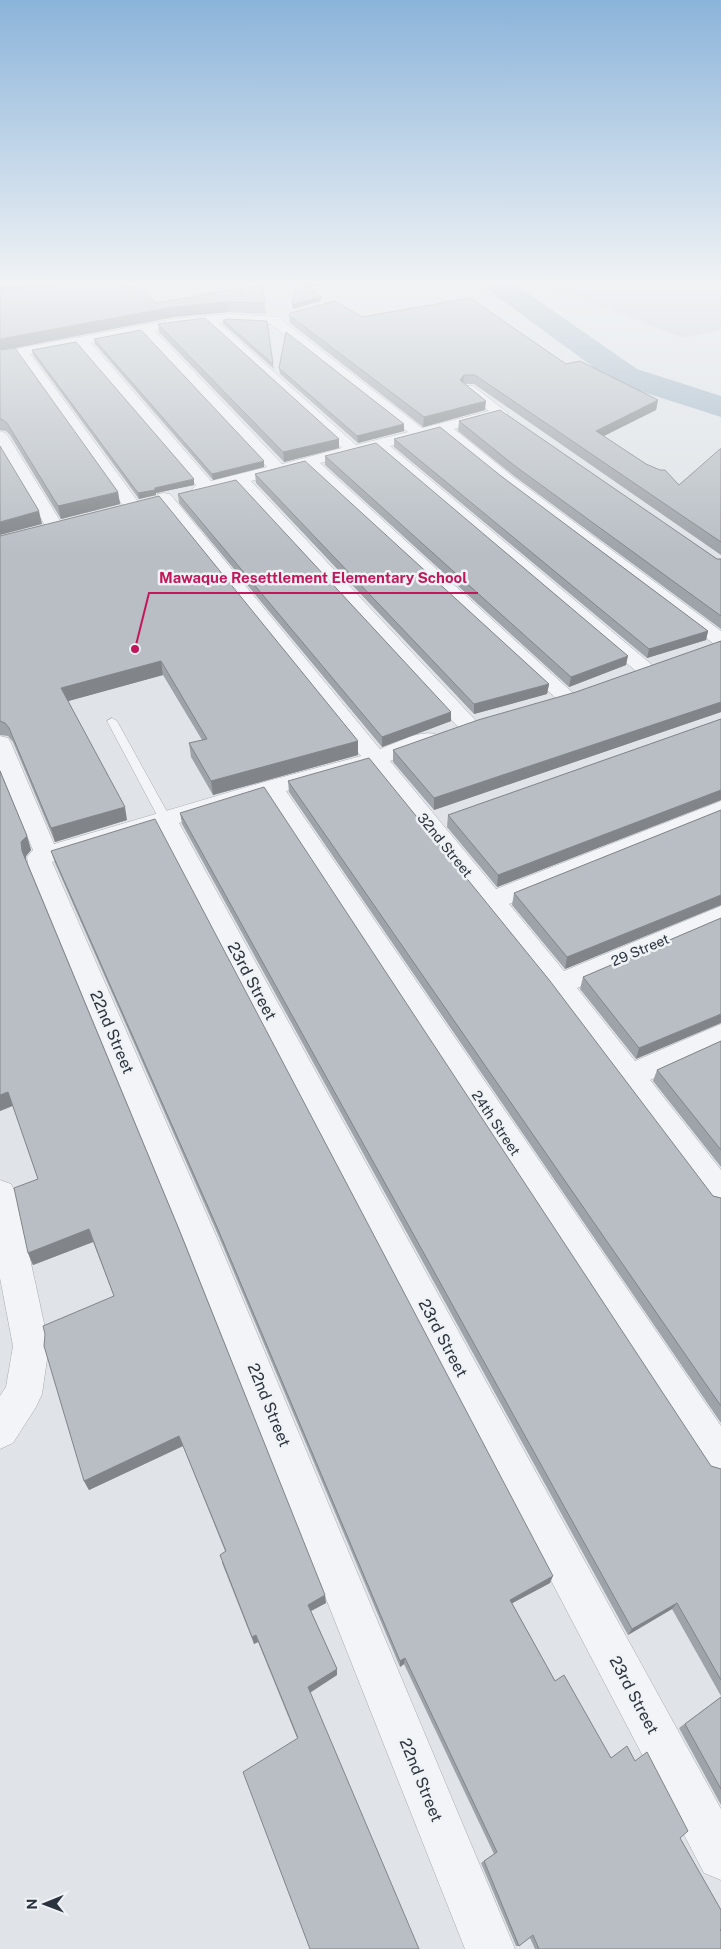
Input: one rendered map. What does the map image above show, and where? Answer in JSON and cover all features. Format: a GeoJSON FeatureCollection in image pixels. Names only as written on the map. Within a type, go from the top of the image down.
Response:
{"type":"FeatureCollection","features":[{"type":"Feature","properties":{"kind":"street"},"geometry":{"type":"LineString","coordinates":[[36,372],[134,507]]}},
{"type":"Feature","properties":{"kind":"street"},"geometry":{"type":"LineString","coordinates":[[109,372],[207,487]]}},
{"type":"Feature","properties":{"kind":"street"},"geometry":{"type":"LineString","coordinates":[[186,372],[278,470]]}},
{"type":"Feature","properties":{"kind":"street"},"geometry":{"type":"LineString","coordinates":[[267,372],[353,450]]}},
{"type":"Feature","properties":{"kind":"street"},"geometry":{"type":"LineString","coordinates":[[340,372],[418,433]]}},
{"type":"Feature","properties":{"kind":"street"},"geometry":{"type":"LineString","coordinates":[[468,389],[516,424]]}},
{"type":"Feature","properties":{"kind":"street"},"geometry":{"type":"LineString","coordinates":[[116,512],[164,498],[501,413]]}},
{"type":"Feature","properties":{"kind":"street"},"geometry":{"type":"LineString","coordinates":[[443,428],[715,644]]}},
{"type":"Feature","properties":{"kind":"street"},"geometry":{"type":"LineString","coordinates":[[0,436],[55,527]]}},
{"type":"Feature","properties":{"kind":"street"},"geometry":{"type":"LineString","coordinates":[[378,444],[653,665],[618,678]]}},
{"type":"Feature","properties":{"kind":"street"},"geometry":{"type":"LineString","coordinates":[[308,462],[575,694],[539,704]]}},
{"type":"Feature","properties":{"kind":"street"},"geometry":{"type":"LineString","coordinates":[[43,859],[165,819],[374,759],[477,722],[240,480]]}},
{"type":"Feature","properties":{"kind":"street","name":"32nd Street"},"geometry":{"type":"LineString","coordinates":[[164,498],[374,759],[436,820],[492,901],[631,1076],[721,1195]]}},
{"type":"Feature","properties":{"kind":"street"},"geometry":{"type":"LineString","coordinates":[[36,532],[72,523]]}},
{"type":"Feature","properties":{"kind":"street","name":"22nd Street"},"geometry":{"type":"LineString","coordinates":[[0,743],[43,859],[204,1247],[490,1949]]}},
{"type":"Feature","properties":{"kind":"street","name":"24th Street"},"geometry":{"type":"LineString","coordinates":[[272,787],[721,1459]]}},
{"type":"Feature","properties":{"kind":"street"},"geometry":{"type":"LineString","coordinates":[[492,901],[721,809]]}},
{"type":"Feature","properties":{"kind":"street","name":"23rd Street"},"geometry":{"type":"LineString","coordinates":[[165,819],[721,1856]]}},
{"type":"Feature","properties":{"kind":"street","name":"29 Street"},"geometry":{"type":"LineString","coordinates":[[559,984],[721,916]]}},
{"type":"Feature","properties":{"kind":"street"},"geometry":{"type":"LineString","coordinates":[[631,1076],[721,1035]]}},
{"type":"Feature","properties":{"kind":"street"},"geometry":{"type":"LineString","coordinates":[[0,1194],[30,1346],[23,1394],[0,1430]]}},
{"type":"Feature","properties":{"kind":"lane"},"geometry":{"type":"LineString","coordinates":[[112,721],[165,819]]}},
{"type":"Feature","properties":{"kind":"building"},"geometry":{"type":"Polygon","coordinates":[[[0,372],[32,372],[118,492],[58,506],[7,423],[0,419],[0,372]]]}},
{"type":"Feature","properties":{"kind":"building"},"geometry":{"type":"Polygon","coordinates":[[[48,372],[102,372],[194,479],[138,493],[48,372]]]}},
{"type":"Feature","properties":{"kind":"building"},"geometry":{"type":"Polygon","coordinates":[[[123,372],[180,372],[264,461],[212,474],[123,372]]]}},
{"type":"Feature","properties":{"kind":"building"},"geometry":{"type":"Polygon","coordinates":[[[205,372],[265,372],[339,439],[283,452],[205,372]]]}},
{"type":"Feature","properties":{"kind":"building"},"geometry":{"type":"Polygon","coordinates":[[[284,372],[337,372],[404,424],[357,436],[284,372]]]}},
{"type":"Feature","properties":{"kind":"building"},"geometry":{"type":"Polygon","coordinates":[[[364,372],[602,372],[658,400],[596,431],[646,464],[660,470],[665,470],[679,485],[721,449],[721,542],[475,375],[464,375],[460,380],[486,401],[424,417],[364,372]]]}},
{"type":"Feature","properties":{"kind":"building"},"geometry":{"type":"Polygon","coordinates":[[[500,410],[717,559],[721,559],[721,616],[515,466],[459,421],[500,410]]]}},
{"type":"Feature","properties":{"kind":"building"},"geometry":{"type":"Polygon","coordinates":[[[440,427],[501,476],[708,631],[649,649],[394,439],[440,427]]]}},
{"type":"Feature","properties":{"kind":"building"},"geometry":{"type":"Polygon","coordinates":[[[376,443],[628,656],[571,677],[325,456],[376,443]]]}},
{"type":"Feature","properties":{"kind":"building"},"geometry":{"type":"Polygon","coordinates":[[[0,446],[39,511],[0,522],[0,446]]]}},
{"type":"Feature","properties":{"kind":"building"},"geometry":{"type":"Polygon","coordinates":[[[305,461],[549,684],[474,704],[255,474],[305,461]]]}},
{"type":"Feature","properties":{"kind":"building"},"geometry":{"type":"Polygon","coordinates":[[[236,480],[451,712],[382,737],[178,494],[236,480]]]}},
{"type":"Feature","properties":{"kind":"building"},"geometry":{"type":"Polygon","coordinates":[[[159,496],[358,741],[211,781],[189,743],[207,739],[161,661],[61,688],[125,807],[51,828],[9,728],[0,721],[0,536],[159,496]]]}},
{"type":"Feature","properties":{"kind":"building"},"geometry":{"type":"Polygon","coordinates":[[[721,641],[721,702],[434,798],[393,750],[478,720],[576,692],[721,641]]]}},
{"type":"Feature","properties":{"kind":"building"},"geometry":{"type":"Polygon","coordinates":[[[721,719],[721,790],[498,875],[448,815],[721,719]]]}},
{"type":"Feature","properties":{"kind":"building"},"geometry":{"type":"Polygon","coordinates":[[[369,758],[550,981],[713,1196],[721,1198],[721,1406],[288,781],[369,758]]]}},
{"type":"Feature","properties":{"kind":"building"},"geometry":{"type":"Polygon","coordinates":[[[0,771],[27,836],[21,842],[22,851],[178,1227],[325,1595],[308,1605],[337,1669],[308,1687],[419,1949],[310,1949],[243,1772],[298,1738],[256,1635],[252,1637],[220,1555],[226,1551],[179,1436],[84,1481],[44,1346],[45,1334],[43,1326],[114,1296],[89,1229],[28,1253],[14,1188],[38,1179],[8,1092],[0,1095],[0,771]]]}},
{"type":"Feature","properties":{"kind":"building"},"geometry":{"type":"Polygon","coordinates":[[[264,787],[711,1466],[721,1469],[721,1680],[677,1603],[632,1629],[180,813],[264,787]]]}},
{"type":"Feature","properties":{"kind":"building"},"geometry":{"type":"Polygon","coordinates":[[[721,810],[721,895],[567,957],[514,893],[721,810]]]}},
{"type":"Feature","properties":{"kind":"building"},"geometry":{"type":"Polygon","coordinates":[[[155,819],[553,1576],[510,1600],[555,1681],[564,1675],[611,1758],[627,1746],[635,1761],[647,1752],[688,1831],[680,1838],[721,1910],[721,1949],[539,1949],[533,1935],[519,1946],[484,1861],[497,1852],[405,1658],[400,1661],[217,1227],[51,851],[155,819]]]}},
{"type":"Feature","properties":{"kind":"building"},"geometry":{"type":"Polygon","coordinates":[[[721,918],[721,1014],[639,1048],[583,977],[721,918]]]}},
{"type":"Feature","properties":{"kind":"building"},"geometry":{"type":"Polygon","coordinates":[[[721,1041],[721,1150],[657,1070],[721,1041]]]}},
{"type":"Feature","properties":{"kind":"building"},"geometry":{"type":"Polygon","coordinates":[[[721,1697],[721,1789],[685,1724],[721,1697]]]}},
{"type":"Feature","properties":{"kind":"waterway"},"geometry":{"type":"LineString","coordinates":[[620,372],[626,376],[721,407]]}},
{"type":"Feature","properties":{"kind":"place","name":"Mawaque Resettlement Elementary School"},"geometry":{"type":"Point","coordinates":[135,649]}}]}
